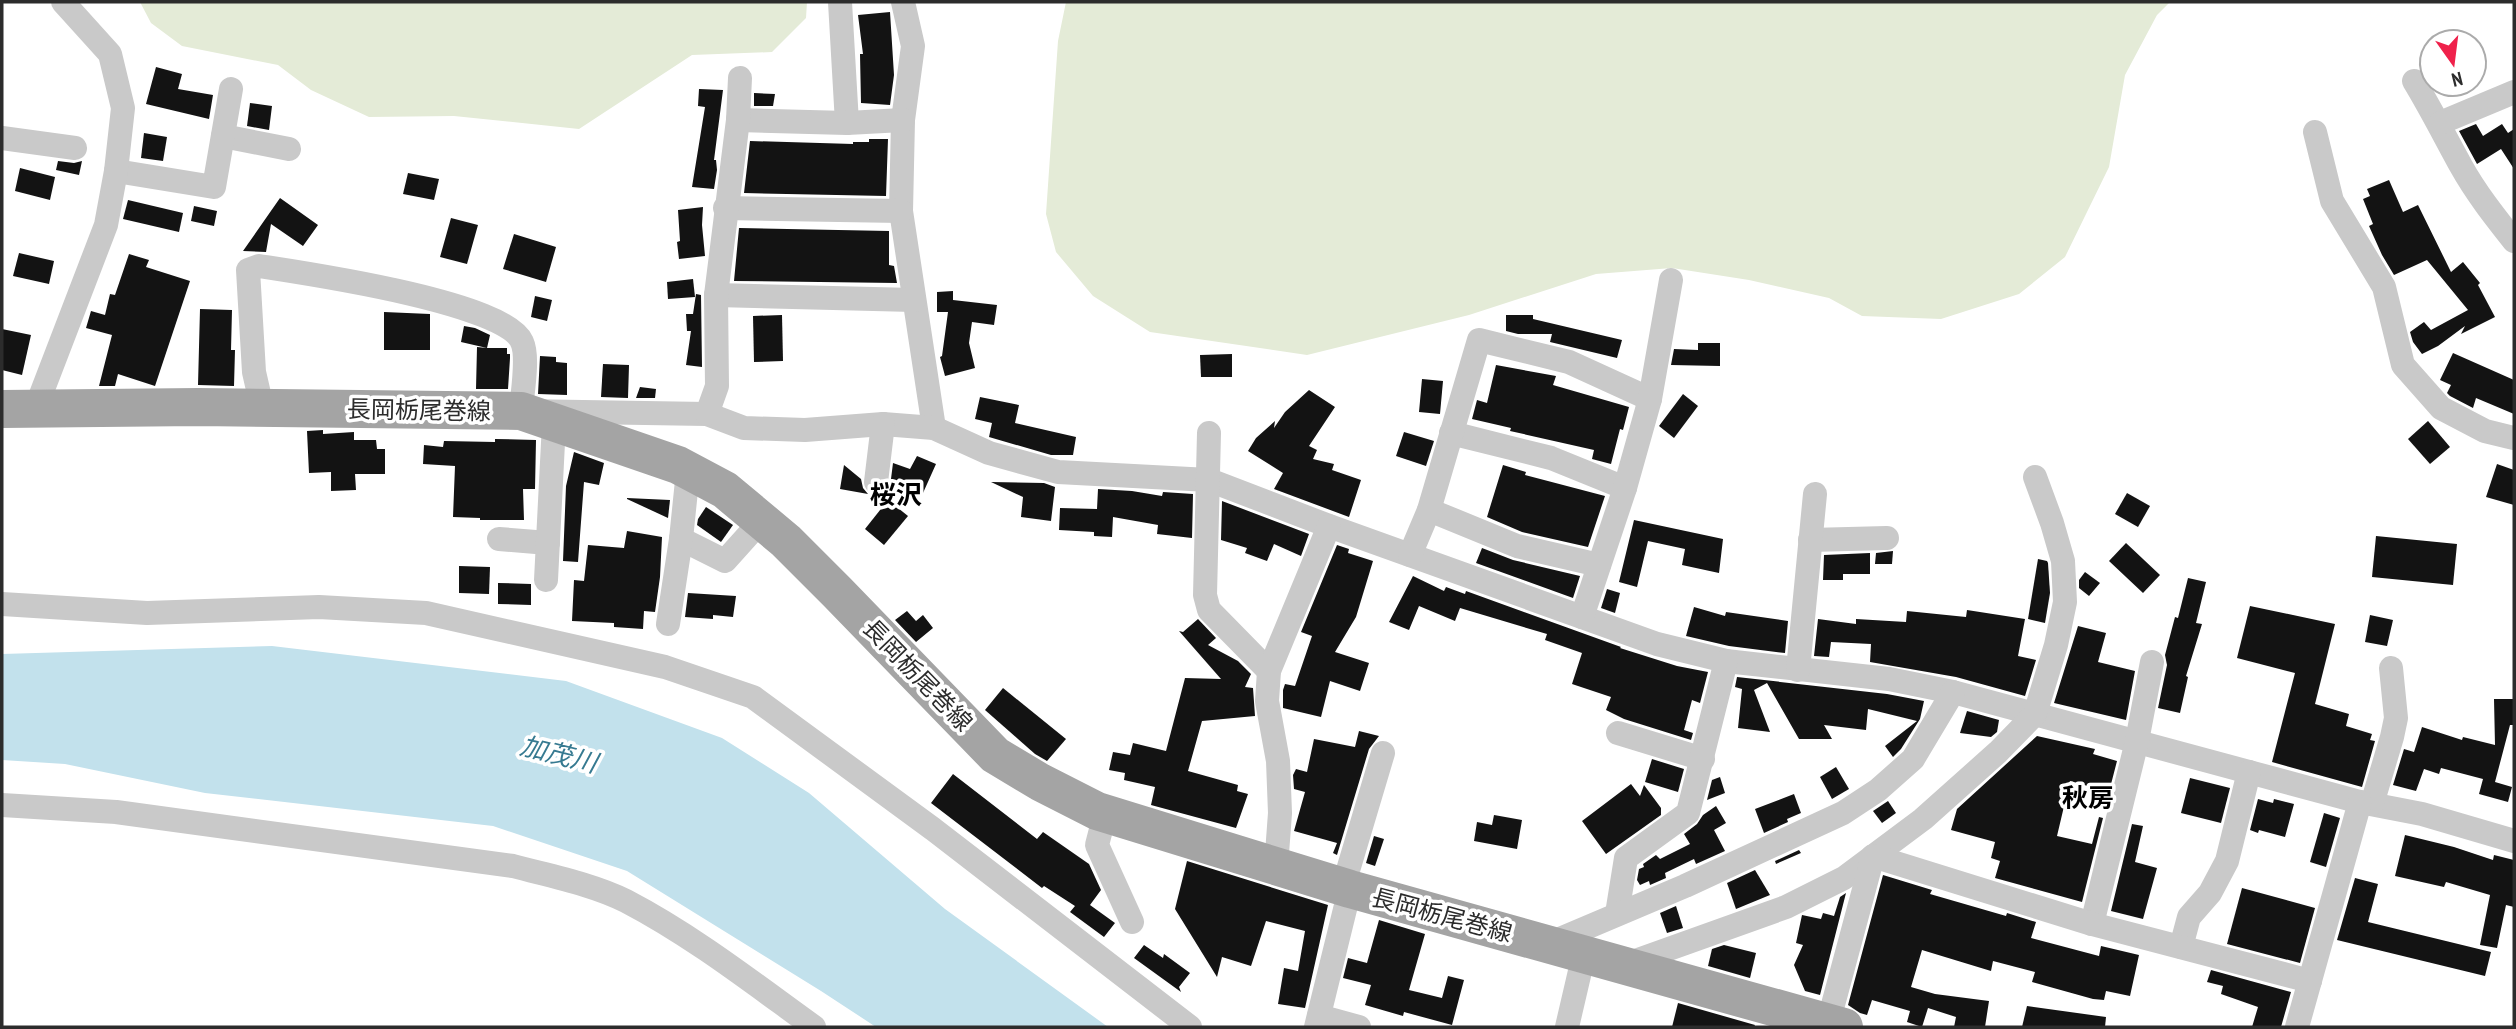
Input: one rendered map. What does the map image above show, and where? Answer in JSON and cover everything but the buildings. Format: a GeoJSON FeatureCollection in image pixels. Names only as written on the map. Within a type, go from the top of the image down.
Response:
{"type":"FeatureCollection","features":[{"type":"Feature","properties":{"kind":"main road","name":"長岡栃尾巻線"},"geometry":{"type":"LineString","coordinates":[[18,409],[262,407],[537,417],[688,471],[725,490],[837,592],[995,755],[1040,782],[1105,814],[1346,888],[1833,1026]]}},
{"type":"Feature","properties":{"kind":"street"},"geometry":{"type":"LineString","coordinates":[[18,409],[106,225],[116,171],[123,108],[110,54],[63,2]]}},
{"type":"Feature","properties":{"kind":"street"},"geometry":{"type":"LineString","coordinates":[[840,2],[848,123]]}},
{"type":"Feature","properties":{"kind":"street"},"geometry":{"type":"LineString","coordinates":[[903,2],[913,46],[903,120],[901,211],[934,428]]}},
{"type":"Feature","properties":{"kind":"street"},"geometry":{"type":"LineString","coordinates":[[707,414],[717,386],[716,295],[738,120],[740,78]]}},
{"type":"Feature","properties":{"kind":"street"},"geometry":{"type":"LineString","coordinates":[[2414,81],[2440,123],[2462,167],[2490,211],[2514,241]]}},
{"type":"Feature","properties":{"kind":"street"},"geometry":{"type":"LineString","coordinates":[[116,171],[214,187],[231,89]]}},
{"type":"Feature","properties":{"kind":"street"},"geometry":{"type":"LineString","coordinates":[[2440,123],[2514,92]]}},
{"type":"Feature","properties":{"kind":"street"},"geometry":{"type":"LineString","coordinates":[[738,120],[848,123],[903,120]]}},
{"type":"Feature","properties":{"kind":"street"},"geometry":{"type":"LineString","coordinates":[[2315,132],[2332,201],[2384,288],[2403,365],[2441,408],[2485,431],[2514,438]]}},
{"type":"Feature","properties":{"kind":"street"},"geometry":{"type":"LineString","coordinates":[[223,136],[289,149]]}},
{"type":"Feature","properties":{"kind":"street"},"geometry":{"type":"LineString","coordinates":[[3,144],[75,148]]}},
{"type":"Feature","properties":{"kind":"street"},"geometry":{"type":"LineString","coordinates":[[725,208],[901,211]]}},
{"type":"Feature","properties":{"kind":"street"},"geometry":{"type":"LineString","coordinates":[[262,407],[254,372],[248,270],[259,266],[362,283],[469,310],[511,328],[523,342],[524,361],[537,417],[548,543],[546,580]]}},
{"type":"Feature","properties":{"kind":"street"},"geometry":{"type":"LineString","coordinates":[[1582,617],[1625,488],[1650,399],[1671,280]]}},
{"type":"Feature","properties":{"kind":"street"},"geometry":{"type":"LineString","coordinates":[[716,295],[914,300]]}},
{"type":"Feature","properties":{"kind":"street"},"geometry":{"type":"LineString","coordinates":[[1410,555],[1429,510],[1479,340],[1569,362],[1650,399]]}},
{"type":"Feature","properties":{"kind":"street"},"geometry":{"type":"LineString","coordinates":[[537,417],[707,414],[744,428],[805,430],[883,425],[934,428],[989,453],[1058,472],[1209,480],[1657,644],[1726,661],[1889,680],[1953,692],[2366,803],[2422,814],[2514,841]]}},
{"type":"Feature","properties":{"kind":"street"},"geometry":{"type":"LineString","coordinates":[[876,482],[883,425]]}},
{"type":"Feature","properties":{"kind":"street"},"geometry":{"type":"LineString","coordinates":[[1209,433],[1205,595],[1209,610],[1269,671]]}},
{"type":"Feature","properties":{"kind":"street"},"geometry":{"type":"LineString","coordinates":[[1451,433],[1551,458],[1625,488]]}},
{"type":"Feature","properties":{"kind":"street"},"geometry":{"type":"LineString","coordinates":[[668,624],[688,471]]}},
{"type":"Feature","properties":{"kind":"street"},"geometry":{"type":"LineString","coordinates":[[1623,965],[1786,907],[1844,878],[1923,819],[1998,752],[2035,714],[2056,645],[2065,602],[2063,561],[2035,477]]}},
{"type":"Feature","properties":{"kind":"street"},"geometry":{"type":"LineString","coordinates":[[1798,670],[1815,494]]}},
{"type":"Feature","properties":{"kind":"street"},"geometry":{"type":"LineString","coordinates":[[1429,510],[1517,546],[1599,565]]}},
{"type":"Feature","properties":{"kind":"street"},"geometry":{"type":"LineString","coordinates":[[681,539],[725,561],[761,521]]}},
{"type":"Feature","properties":{"kind":"street"},"geometry":{"type":"LineString","coordinates":[[1276,867],[1280,813],[1278,761],[1267,701],[1269,671],[1329,526]]}},
{"type":"Feature","properties":{"kind":"street"},"geometry":{"type":"LineString","coordinates":[[1810,540],[1887,538]]}},
{"type":"Feature","properties":{"kind":"street"},"geometry":{"type":"LineString","coordinates":[[499,539],[548,543]]}},
{"type":"Feature","properties":{"kind":"street"},"geometry":{"type":"LineString","coordinates":[[2,604],[147,613],[319,607],[426,613],[665,667],[753,697],[933,828],[1190,1027]]}},
{"type":"Feature","properties":{"kind":"street"},"geometry":{"type":"LineString","coordinates":[[1617,914],[1626,858],[1688,813],[1726,661]]}},
{"type":"Feature","properties":{"kind":"street"},"geometry":{"type":"LineString","coordinates":[[2092,924],[2137,741],[2152,662]]}},
{"type":"Feature","properties":{"kind":"street"},"geometry":{"type":"LineString","coordinates":[[2297,1027],[2366,803],[2392,737],[2396,718],[2391,667]]}},
{"type":"Feature","properties":{"kind":"street"},"geometry":{"type":"LineString","coordinates":[[1567,1027],[1566,949],[1617,914],[1843,813],[1866,798],[1913,759],[1953,692]]}},
{"type":"Feature","properties":{"kind":"street"},"geometry":{"type":"LineString","coordinates":[[1618,733],[1703,759]]}},
{"type":"Feature","properties":{"kind":"street"},"geometry":{"type":"LineString","coordinates":[[1359,1027],[1318,1022],[1346,888],[1382,753]]}},
{"type":"Feature","properties":{"kind":"street"},"geometry":{"type":"LineString","coordinates":[[2180,947],[2189,917],[2210,893],[2227,861],[2249,772]]}},
{"type":"Feature","properties":{"kind":"street"},"geometry":{"type":"LineString","coordinates":[[2,805],[116,812],[513,866],[565,880],[624,900],[679,933],[814,1027]]}},
{"type":"Feature","properties":{"kind":"street"},"geometry":{"type":"LineString","coordinates":[[1105,814],[1097,845],[1132,922]]}},
{"type":"Feature","properties":{"kind":"street"},"geometry":{"type":"LineString","coordinates":[[1873,856],[2092,924],[2310,981]]}},
{"type":"Feature","properties":{"kind":"street"},"geometry":{"type":"LineString","coordinates":[[1833,1026],[1873,856]]}},
{"type":"Feature","properties":{"kind":"green space"},"geometry":{"type":"Polygon","coordinates":[[[140,2],[807,2],[806,18],[772,52],[692,55],[579,129],[454,116],[369,117],[311,90],[278,65],[182,46],[151,23],[140,2]]]}},
{"type":"Feature","properties":{"kind":"green space"},"geometry":{"type":"Polygon","coordinates":[[[1066,2],[2170,2],[2157,15],[2125,75],[2109,167],[2065,257],[2019,294],[1941,319],[1862,316],[1829,298],[1749,280],[1672,268],[1596,274],[1469,315],[1307,355],[1150,332],[1093,296],[1056,252],[1046,214],[1058,41],[1066,2]]]}},
{"type":"Feature","properties":{"kind":"water","name":"加茂川"},"geometry":{"type":"Polygon","coordinates":[[[272,646],[566,681],[722,738],[809,793],[945,909],[1108,1027],[876,1027],[627,871],[493,826],[205,793],[65,764],[2,760],[2,654],[272,646]]]}},
{"type":"Feature","properties":{"kind":"district","name":"桜沢"},"geometry":{"type":"Point","coordinates":[896,494]}},
{"type":"Feature","properties":{"kind":"district","name":"秋房"},"geometry":{"type":"Point","coordinates":[2088,797]}}]}
